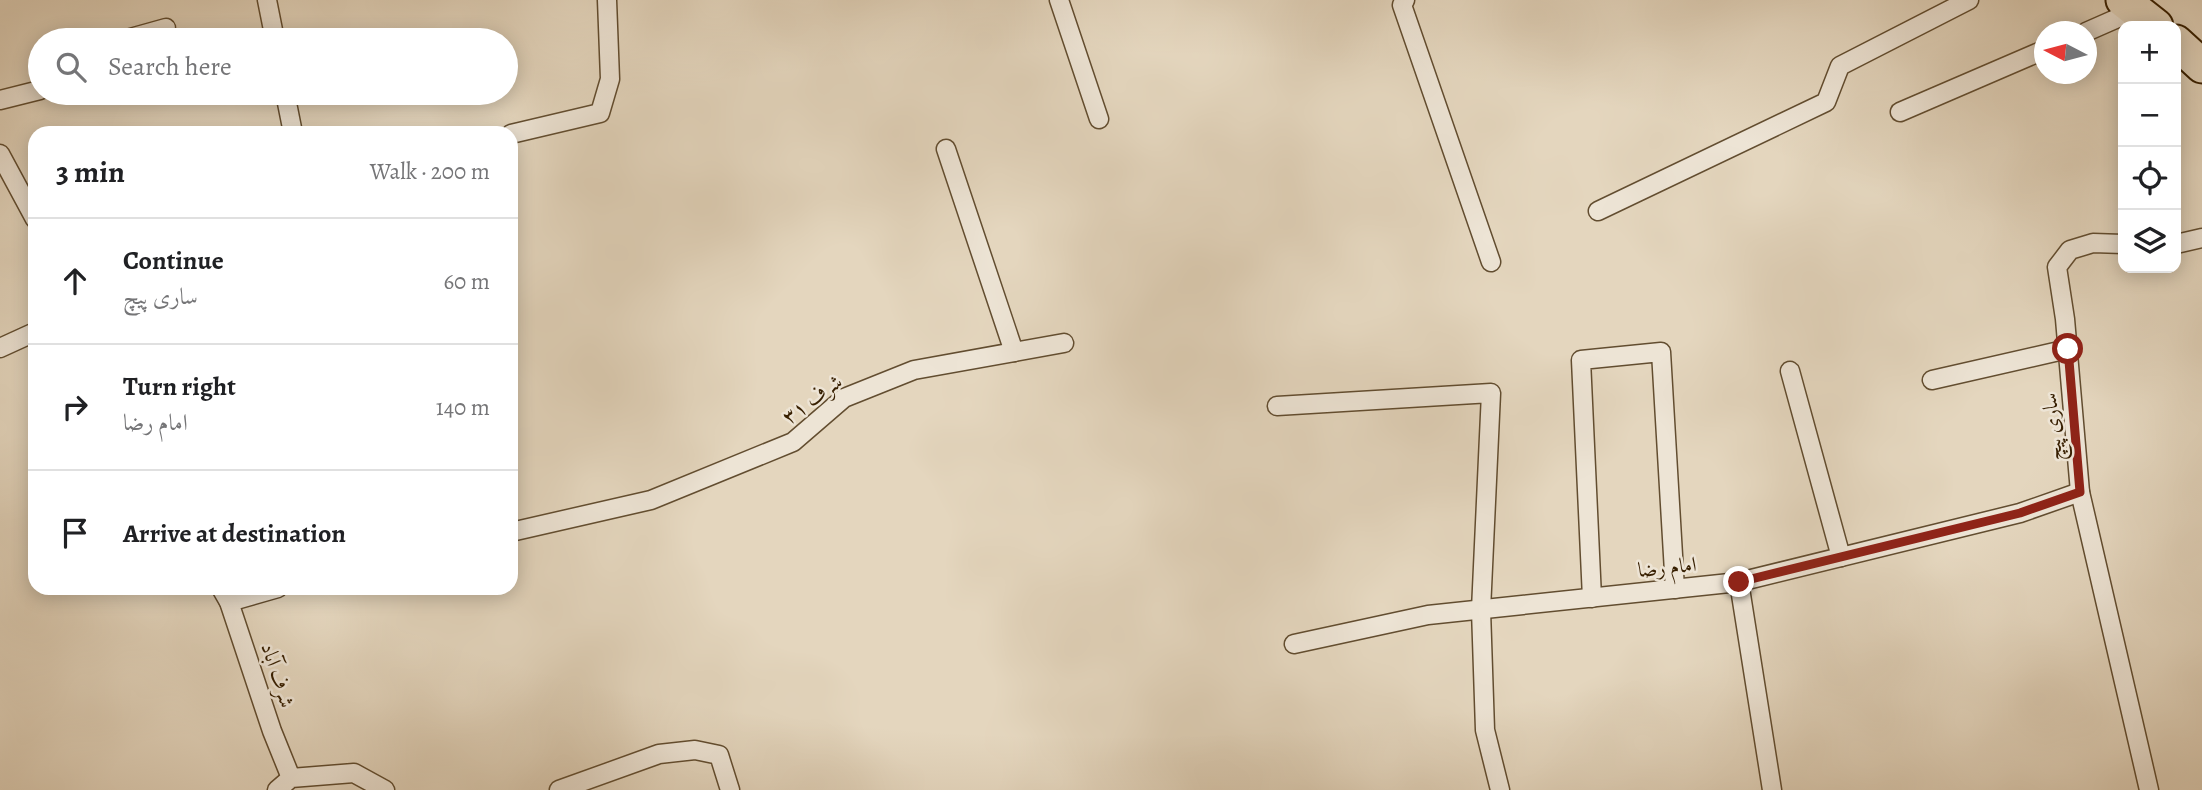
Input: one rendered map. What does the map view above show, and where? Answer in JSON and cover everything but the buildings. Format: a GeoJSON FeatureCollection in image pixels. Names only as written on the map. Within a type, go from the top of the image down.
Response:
{"type":"FeatureCollection","features":[{"type":"Feature","properties":{"kind":"highway"},"geometry":{"type":"LineString","coordinates":[[2181,47],[2202,66]]}},
{"type":"Feature","properties":{"kind":"street"},"geometry":{"type":"LineString","coordinates":[[267,0],[273,28]]}},
{"type":"Feature","properties":{"kind":"street"},"geometry":{"type":"LineString","coordinates":[[518,132],[600,113],[610,79],[607,0]]}},
{"type":"Feature","properties":{"kind":"street"},"geometry":{"type":"LineString","coordinates":[[1059,0],[1099,119]]}},
{"type":"Feature","properties":{"kind":"street"},"geometry":{"type":"LineString","coordinates":[[1405,0],[1402,5],[1492,261]]}},
{"type":"Feature","properties":{"kind":"street"},"geometry":{"type":"LineString","coordinates":[[1598,211],[1826,102],[1840,66],[1969,0]]}},
{"type":"Feature","properties":{"kind":"street"},"geometry":{"type":"LineString","coordinates":[[2097,28],[2138,12]]}},
{"type":"Feature","properties":{"kind":"street"},"geometry":{"type":"LineString","coordinates":[[1900,112],[2034,55]]}},
{"type":"Feature","properties":{"kind":"street"},"geometry":{"type":"LineString","coordinates":[[0,100],[28,93]]}},
{"type":"Feature","properties":{"kind":"street"},"geometry":{"type":"LineString","coordinates":[[287,105],[292,126]]}},
{"type":"Feature","properties":{"kind":"street"},"geometry":{"type":"LineString","coordinates":[[946,149],[1014,352]]}},
{"type":"Feature","properties":{"kind":"street"},"geometry":{"type":"LineString","coordinates":[[0,154],[28,189]]}},
{"type":"Feature","properties":{"kind":"street"},"geometry":{"type":"LineString","coordinates":[[2181,243],[2202,238]]}},
{"type":"Feature","properties":{"kind":"street","name":"ساری پیچ"},"geometry":{"type":"LineString","coordinates":[[2118,244],[2093,243],[2070,250],[2057,267],[2068,349],[2080,492],[2149,790]]}},
{"type":"Feature","properties":{"kind":"street"},"geometry":{"type":"LineString","coordinates":[[0,348],[28,335]]}},
{"type":"Feature","properties":{"kind":"street","name":"شرف ۳۱"},"geometry":{"type":"LineString","coordinates":[[518,530],[650,500],[793,442],[844,398],[914,370],[1064,343]]}},
{"type":"Feature","properties":{"kind":"street"},"geometry":{"type":"LineString","coordinates":[[1932,380],[2068,349]]}},
{"type":"Feature","properties":{"kind":"street"},"geometry":{"type":"LineString","coordinates":[[1592,598],[1581,359],[1661,352],[1675,589]]}},
{"type":"Feature","properties":{"kind":"street"},"geometry":{"type":"LineString","coordinates":[[1790,371],[1841,557]]}},
{"type":"Feature","properties":{"kind":"street"},"geometry":{"type":"LineString","coordinates":[[1277,407],[1491,393],[1481,610],[1485,730],[1500,790]]}},
{"type":"Feature","properties":{"kind":"street","name":"امام رضا"},"geometry":{"type":"LineString","coordinates":[[1294,644],[1428,615],[1739,582],[2020,513],[2080,492]]}},
{"type":"Feature","properties":{"kind":"street"},"geometry":{"type":"LineString","coordinates":[[1739,582],[1772,790]]}},
{"type":"Feature","properties":{"kind":"street","name":"شرف آباد"},"geometry":{"type":"LineString","coordinates":[[225,595],[291,778]]}},
{"type":"Feature","properties":{"kind":"street"},"geometry":{"type":"LineString","coordinates":[[559,790],[659,754],[695,750],[719,755],[730,790]]}},
{"type":"Feature","properties":{"kind":"street"},"geometry":{"type":"LineString","coordinates":[[277,790],[291,778],[354,773],[386,790]]}},
{"type":"Feature","properties":{"kind":"route"},"geometry":{"type":"LineString","coordinates":[[1739,582],[2020,513],[2080,492],[2068,349]]}}]}
